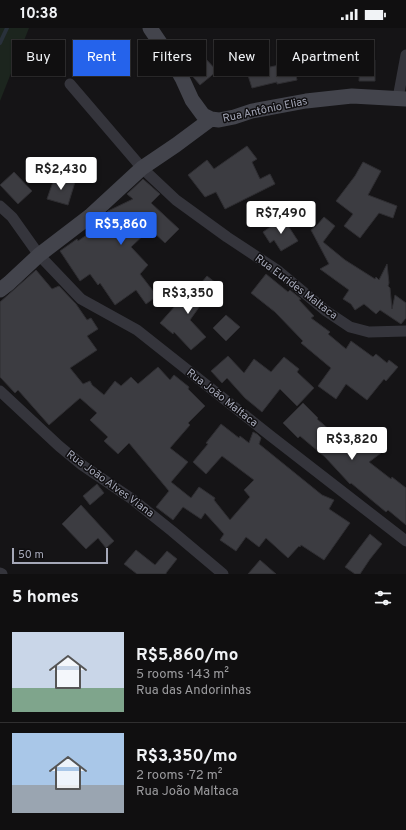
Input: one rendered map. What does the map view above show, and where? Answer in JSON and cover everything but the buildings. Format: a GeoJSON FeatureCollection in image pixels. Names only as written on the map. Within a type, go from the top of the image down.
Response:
{"type":"FeatureCollection","features":[{"type":"Feature","properties":{"kind":"street","name":"Rua Antônio Elias"},"geometry":{"type":"LineString","coordinates":[[150,28],[173,62],[192,100],[203,115],[211,119],[219,120],[252,111],[314,100],[352,96],[402,99]]}},
{"type":"Feature","properties":{"kind":"street"},"geometry":{"type":"LineString","coordinates":[[402,99],[406,55]]}},
{"type":"Feature","properties":{"kind":"street","name":"Rua Eurides Maltaca"},"geometry":{"type":"LineString","coordinates":[[70,84],[142,168],[176,200],[227,237],[277,270],[326,311],[350,326],[369,332],[406,331]]}},
{"type":"Feature","properties":{"kind":"street"},"geometry":{"type":"LineString","coordinates":[[0,290],[39,255],[90,216],[142,168],[211,119]]}},
{"type":"Feature","properties":{"kind":"street","name":"Rua João Maltaca"},"geometry":{"type":"LineString","coordinates":[[0,206],[12,216],[39,255],[81,299],[137,330],[406,541]]}},
{"type":"Feature","properties":{"kind":"street","name":"Rua João Alves Viana"},"geometry":{"type":"LineString","coordinates":[[0,392],[82,465],[132,499],[223,574]]}},
{"type":"Feature","properties":{"kind":"shaded area"},"geometry":{"type":"Polygon","coordinates":[[[0,28],[29,28],[24,40],[12,40],[12,71],[0,101],[0,28]]]}},
{"type":"Feature","properties":{"kind":"waterway"},"geometry":{"type":"LineString","coordinates":[[0,43],[7,28]]}}]}
